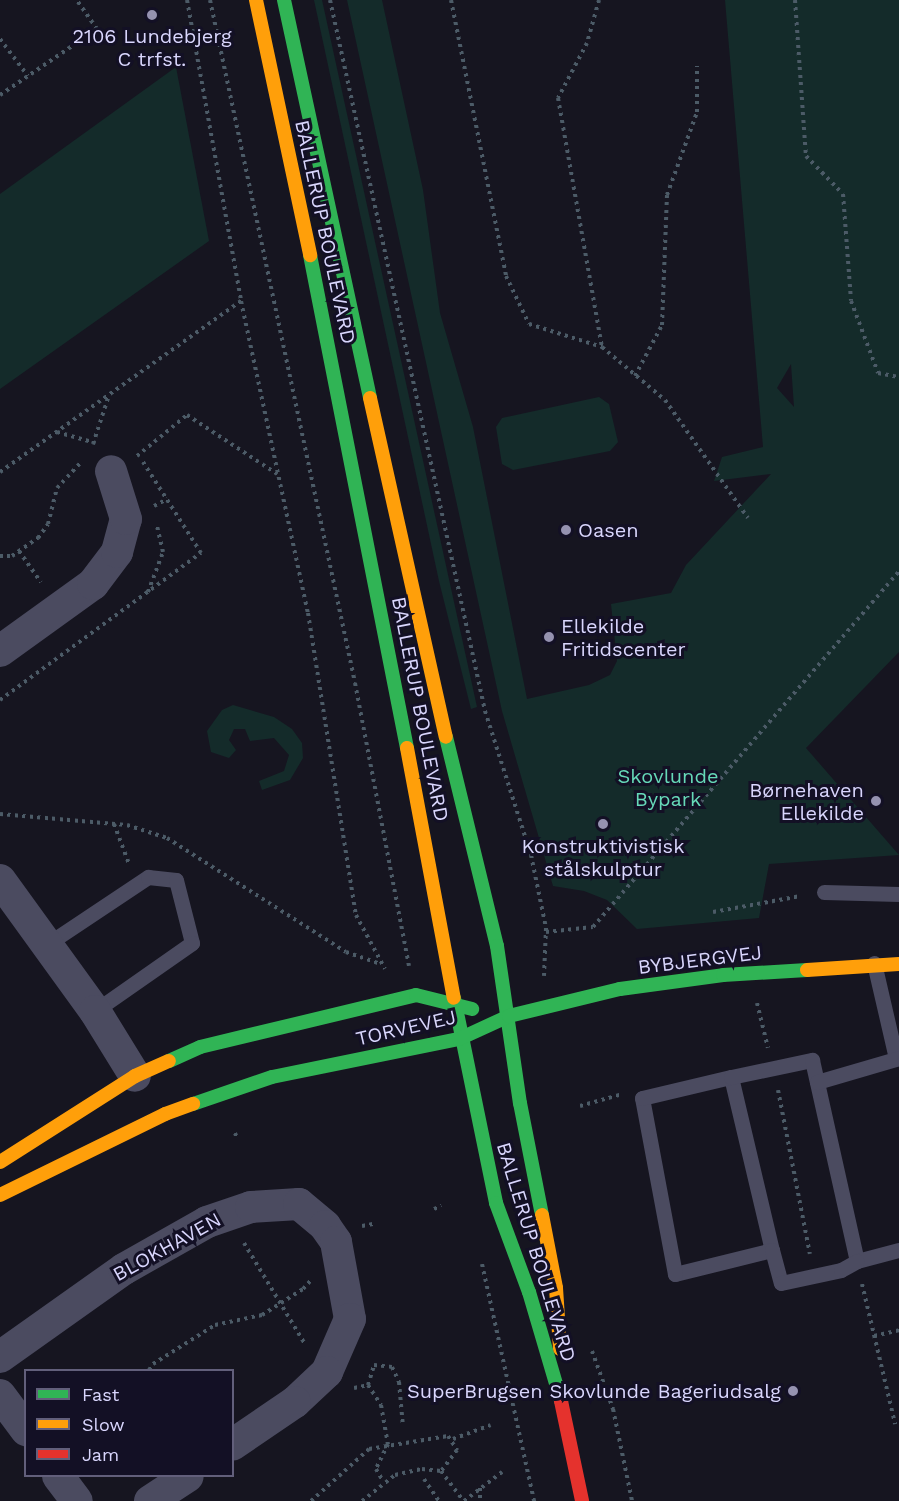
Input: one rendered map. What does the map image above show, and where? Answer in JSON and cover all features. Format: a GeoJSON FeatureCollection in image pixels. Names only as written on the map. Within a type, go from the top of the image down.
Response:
{"type":"FeatureCollection","features":[{"type":"Feature","properties":{"kind":"street","name":"BALLERUP BOULEVARD"},"geometry":{"type":"LineString","coordinates":[[256,0],[350,444],[448,953],[459,1039],[496,1203],[529,1292],[566,1420],[582,1501]]}},
{"type":"Feature","properties":{"kind":"street","name":"BALLERUP BOULEVARD"},"geometry":{"type":"LineString","coordinates":[[284,0],[427,659],[497,946],[509,1016],[519,1103],[556,1288],[566,1420]]}},
{"type":"Feature","properties":{"kind":"street"},"geometry":{"type":"LineString","coordinates":[[0,651],[93,584],[117,552],[126,519],[114,457]]}},
{"type":"Feature","properties":{"kind":"street"},"geometry":{"type":"LineString","coordinates":[[0,880],[95,1011],[135,1076]]}},
{"type":"Feature","properties":{"kind":"street","name":"BYBJERGVEJ"},"geometry":{"type":"LineString","coordinates":[[509,1016],[621,989],[750,973],[874,963],[899,964]]}},
{"type":"Feature","properties":{"kind":"street","name":"TORVEVEJ"},"geometry":{"type":"LineString","coordinates":[[0,1162],[135,1076],[200,1047],[416,995],[453,1006],[509,1016]]}},
{"type":"Feature","properties":{"kind":"street","name":"TORVEVEJ"},"geometry":{"type":"LineString","coordinates":[[0,1195],[165,1114],[261,1081],[459,1039],[509,1016]]}},
{"type":"Feature","properties":{"kind":"street","name":"BLOKHAVEN"},"geometry":{"type":"LineString","coordinates":[[0,1357],[124,1269],[226,1214],[251,1207],[299,1204],[330,1233],[343,1262],[350,1319],[327,1372],[295,1402],[234,1444]]}},
{"type":"Feature","properties":{"kind":"street"},"geometry":{"type":"LineString","coordinates":[[0,1395],[24,1427]]}},
{"type":"Feature","properties":{"kind":"street"},"geometry":{"type":"LineString","coordinates":[[59,1477],[77,1501]]}},
{"type":"Feature","properties":{"kind":"street"},"geometry":{"type":"LineString","coordinates":[[150,1501],[186,1477]]}},
{"type":"Feature","properties":{"kind":"lane"},"geometry":{"type":"LineString","coordinates":[[46,945],[148,877],[176,880],[192,943],[95,1011]]}},
{"type":"Feature","properties":{"kind":"lane"},"geometry":{"type":"LineString","coordinates":[[824,892],[899,894]]}},
{"type":"Feature","properties":{"kind":"lane"},"geometry":{"type":"LineString","coordinates":[[817,1082],[897,1058],[874,963]]}},
{"type":"Feature","properties":{"kind":"lane"},"geometry":{"type":"LineString","coordinates":[[772,1250],[675,1274],[642,1098],[812,1060],[857,1261]]}},
{"type":"Feature","properties":{"kind":"lane"},"geometry":{"type":"LineString","coordinates":[[731,1077],[781,1283],[815,1277],[857,1261],[899,1250]]}},
{"type":"Feature","properties":{"kind":"path"},"geometry":{"type":"LineString","coordinates":[[0,95],[97,29],[77,0]]}},
{"type":"Feature","properties":{"kind":"path"},"geometry":{"type":"LineString","coordinates":[[187,0],[241,301],[308,613],[356,915],[378,963],[416,995]]}},
{"type":"Feature","properties":{"kind":"path"},"geometry":{"type":"LineString","coordinates":[[210,0],[326,546],[416,995]]}},
{"type":"Feature","properties":{"kind":"path"},"geometry":{"type":"LineString","coordinates":[[330,0],[485,711],[531,855],[546,932],[542,1008]]}},
{"type":"Feature","properties":{"kind":"path"},"geometry":{"type":"LineString","coordinates":[[451,0],[506,276],[529,324],[602,347],[665,400],[748,518]]}},
{"type":"Feature","properties":{"kind":"path"},"geometry":{"type":"LineString","coordinates":[[599,0],[587,43],[558,98],[602,347]]}},
{"type":"Feature","properties":{"kind":"path"},"geometry":{"type":"LineString","coordinates":[[795,0],[806,156],[843,194],[851,302],[878,373],[899,377]]}},
{"type":"Feature","properties":{"kind":"path"},"geometry":{"type":"LineString","coordinates":[[0,39],[27,76]]}},
{"type":"Feature","properties":{"kind":"path"},"geometry":{"type":"LineString","coordinates":[[635,376],[662,325],[667,195],[698,112],[697,66]]}},
{"type":"Feature","properties":{"kind":"path"},"geometry":{"type":"LineString","coordinates":[[0,472],[241,301]]}},
{"type":"Feature","properties":{"kind":"path"},"geometry":{"type":"LineString","coordinates":[[88,451],[94,443],[110,394]]}},
{"type":"Feature","properties":{"kind":"path"},"geometry":{"type":"LineString","coordinates":[[56,432],[94,443],[114,457],[139,456],[186,415],[278,474]]}},
{"type":"Feature","properties":{"kind":"path"},"geometry":{"type":"LineString","coordinates":[[1,558],[12,556],[38,538],[48,524],[57,488],[82,459]]}},
{"type":"Feature","properties":{"kind":"path"},"geometry":{"type":"LineString","coordinates":[[148,592],[162,552],[153,507],[166,499]]}},
{"type":"Feature","properties":{"kind":"path"},"geometry":{"type":"LineString","coordinates":[[546,932],[592,927],[899,571]]}},
{"type":"Feature","properties":{"kind":"path"},"geometry":{"type":"LineString","coordinates":[[114,824],[136,885]]}},
{"type":"Feature","properties":{"kind":"path"},"geometry":{"type":"LineString","coordinates":[[713,912],[824,892]]}},
{"type":"Feature","properties":{"kind":"path"},"geometry":{"type":"LineString","coordinates":[[750,973],[773,1068],[815,1277]]}},
{"type":"Feature","properties":{"kind":"path"},"geometry":{"type":"LineString","coordinates":[[580,1106],[628,1092],[642,1098]]}},
{"type":"Feature","properties":{"kind":"path"},"geometry":{"type":"LineString","coordinates":[[434,1209],[441,1206]]}},
{"type":"Feature","properties":{"kind":"path"},"geometry":{"type":"LineString","coordinates":[[226,1214],[327,1372],[354,1388],[369,1385]]}},
{"type":"Feature","properties":{"kind":"path"},"geometry":{"type":"LineString","coordinates":[[150,1369],[153,1364],[215,1325],[262,1315],[280,1301],[303,1289],[313,1278],[314,1249],[330,1233]]}},
{"type":"Feature","properties":{"kind":"path"},"geometry":{"type":"LineString","coordinates":[[481,1261],[534,1501]]}},
{"type":"Feature","properties":{"kind":"path"},"geometry":{"type":"LineString","coordinates":[[857,1261],[895,1424]]}},
{"type":"Feature","properties":{"kind":"path"},"geometry":{"type":"LineString","coordinates":[[874,1336],[899,1330]]}},
{"type":"Feature","properties":{"kind":"path"},"geometry":{"type":"LineString","coordinates":[[383,1481],[376,1469],[388,1444],[381,1405],[369,1385],[374,1365],[392,1366],[399,1382],[403,1427]]}},
{"type":"Feature","properties":{"kind":"path"},"geometry":{"type":"LineString","coordinates":[[311,1501],[324,1485],[346,1474],[356,1458],[369,1449],[420,1438],[453,1439],[491,1425]]}},
{"type":"Feature","properties":{"kind":"path"},"geometry":{"type":"LineString","coordinates":[[441,1471],[457,1450],[453,1439]]}},
{"type":"Feature","properties":{"kind":"path"},"geometry":{"type":"LineString","coordinates":[[362,1501],[383,1481],[422,1469],[441,1471],[464,1501],[502,1472]]}},
{"type":"Feature","properties":{"kind":"path"},"geometry":{"type":"LineString","coordinates":[[424,1479],[439,1501]]}},
{"type":"Feature","properties":{"kind":"path"},"geometry":{"type":"LineString","coordinates":[[480,1488],[480,1501]]}},
{"type":"Feature","properties":{"kind":"green space"},"geometry":{"type":"Polygon","coordinates":[[[314,0],[322,0],[477,707],[471,709],[439,581],[314,0]]]}},
{"type":"Feature","properties":{"kind":"green space","name":"Skovlunde Bypark"},"geometry":{"type":"Polygon","coordinates":[[[347,0],[382,0],[423,190],[440,313],[473,427],[527,699],[589,685],[610,675],[617,661],[611,604],[671,593],[686,565],[771,474],[714,481],[722,457],[763,447],[725,0],[899,0],[899,652],[806,748],[899,855],[769,864],[759,918],[637,929],[607,900],[584,891],[553,886],[502,711],[347,0]],[[791,364],[777,388],[794,407],[791,364]]]}},
{"type":"Feature","properties":{"kind":"green space"},"geometry":{"type":"Polygon","coordinates":[[[176,67],[209,241],[0,389],[0,194],[176,67]]]}},
{"type":"Feature","properties":{"kind":"green space"},"geometry":{"type":"Polygon","coordinates":[[[599,397],[609,404],[618,442],[610,451],[513,470],[502,464],[496,427],[502,418],[599,397]]]}},
{"type":"Feature","properties":{"kind":"green space"},"geometry":{"type":"Polygon","coordinates":[[[233,705],[274,717],[292,729],[302,743],[303,758],[290,780],[262,790],[259,781],[284,771],[289,755],[274,738],[250,741],[245,729],[234,729],[229,740],[236,750],[229,758],[211,752],[207,731],[222,710],[233,705]]]}},
{"type":"Feature","properties":{"kind":"traffic: fast"},"geometry":{"type":"LineString","coordinates":[[284,0],[370,398]]}},
{"type":"Feature","properties":{"kind":"traffic: fast"},"geometry":{"type":"LineString","coordinates":[[310,255],[407,748]]}},
{"type":"Feature","properties":{"kind":"traffic: fast"},"geometry":{"type":"LineString","coordinates":[[446,737],[497,946],[520,1103],[542,1215]]}},
{"type":"Feature","properties":{"kind":"traffic: fast"},"geometry":{"type":"LineString","coordinates":[[193,1104],[272,1077],[459,1039],[509,1016],[620,989],[723,975],[807,970]]}},
{"type":"Feature","properties":{"kind":"traffic: fast"},"geometry":{"type":"LineString","coordinates":[[169,1061],[200,1047],[416,995],[472,1009]]}},
{"type":"Feature","properties":{"kind":"traffic: fast"},"geometry":{"type":"LineString","coordinates":[[454,998],[496,1203],[529,1292],[561,1401]]}},
{"type":"Feature","properties":{"kind":"traffic: slow"},"geometry":{"type":"LineString","coordinates":[[256,0],[310,255]]}},
{"type":"Feature","properties":{"kind":"traffic: slow"},"geometry":{"type":"LineString","coordinates":[[370,398],[446,737]]}},
{"type":"Feature","properties":{"kind":"traffic: slow"},"geometry":{"type":"LineString","coordinates":[[407,748],[454,998]]}},
{"type":"Feature","properties":{"kind":"traffic: slow"},"geometry":{"type":"LineString","coordinates":[[807,970],[899,964]]}},
{"type":"Feature","properties":{"kind":"traffic: slow"},"geometry":{"type":"LineString","coordinates":[[0,1162],[135,1076],[169,1061]]}},
{"type":"Feature","properties":{"kind":"traffic: slow"},"geometry":{"type":"LineString","coordinates":[[0,1195],[165,1114],[193,1104]]}},
{"type":"Feature","properties":{"kind":"traffic: slow"},"geometry":{"type":"LineString","coordinates":[[542,1215],[556,1288],[560,1349]]}},
{"type":"Feature","properties":{"kind":"traffic: jam"},"geometry":{"type":"LineString","coordinates":[[561,1401],[582,1501]]}},
{"type":"Feature","properties":{"kind":"place","name":"2106 Lundebjerg C trfst."},"geometry":{"type":"Point","coordinates":[152,15]}},
{"type":"Feature","properties":{"kind":"place","name":"Oasen"},"geometry":{"type":"Point","coordinates":[566,530]}},
{"type":"Feature","properties":{"kind":"place","name":"Ellekilde Fritidscenter"},"geometry":{"type":"Point","coordinates":[549,637]}},
{"type":"Feature","properties":{"kind":"place","name":"Børnehaven Ellekilde"},"geometry":{"type":"Point","coordinates":[876,801]}},
{"type":"Feature","properties":{"kind":"place","name":"Konstruktivistisk stålskulptur"},"geometry":{"type":"Point","coordinates":[603,824]}},
{"type":"Feature","properties":{"kind":"place","name":"SuperBrugsen Skovlunde Bageriudsalg"},"geometry":{"type":"Point","coordinates":[793,1391]}}]}
